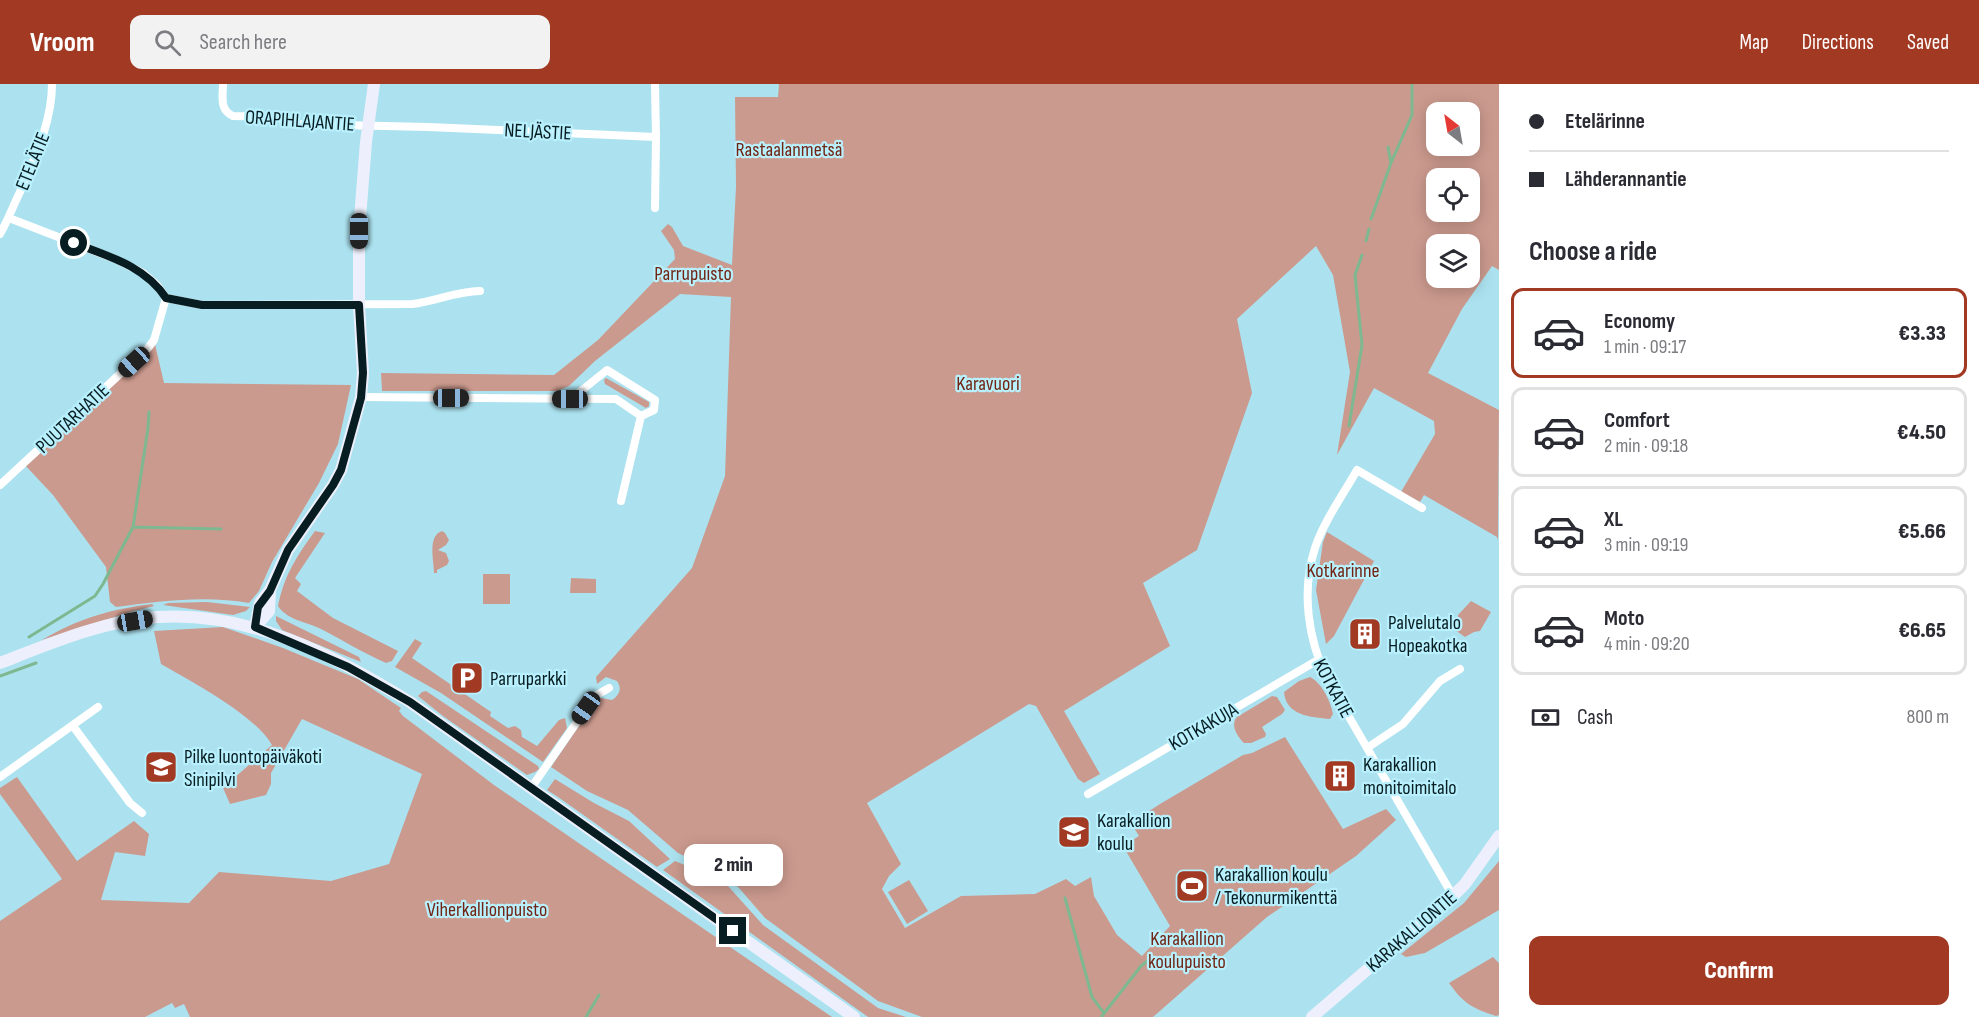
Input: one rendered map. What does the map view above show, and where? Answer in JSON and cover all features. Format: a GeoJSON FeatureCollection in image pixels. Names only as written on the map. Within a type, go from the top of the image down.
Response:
{"type":"FeatureCollection","features":[{"type":"Feature","properties":{"kind":"main road"},"geometry":{"type":"LineString","coordinates":[[255,627],[267,615],[270,607],[270,591],[288,550],[341,470],[361,398],[363,373],[359,305],[359,231],[368,125],[374,84]]}},
{"type":"Feature","properties":{"kind":"main road"},"geometry":{"type":"LineString","coordinates":[[0,663],[93,630],[158,617],[220,620],[255,627],[317,652],[376,681],[410,702],[854,1017]]}},
{"type":"Feature","properties":{"kind":"main road","name":"KARAKALLIONTIE"},"geometry":{"type":"LineString","coordinates":[[1312,1017],[1453,896],[1465,884],[1499,836]]}},
{"type":"Feature","properties":{"kind":"street","name":"ETELÄTIE"},"geometry":{"type":"LineString","coordinates":[[0,234],[9,218],[42,137],[50,110],[52,84]]}},
{"type":"Feature","properties":{"kind":"street","name":"ORAPIHLAJANTIE"},"geometry":{"type":"LineString","coordinates":[[223,84],[223,107],[232,116],[276,117],[296,124],[368,125]]}},
{"type":"Feature","properties":{"kind":"street"},"geometry":{"type":"LineString","coordinates":[[655,84],[655,208]]}},
{"type":"Feature","properties":{"kind":"street","name":"NELJÄSTIE"},"geometry":{"type":"LineString","coordinates":[[368,125],[656,137]]}},
{"type":"Feature","properties":{"kind":"street"},"geometry":{"type":"LineString","coordinates":[[9,218],[114,259],[143,273],[157,285],[166,298],[202,305],[423,303],[463,291],[480,291]]}},
{"type":"Feature","properties":{"kind":"street","name":"PUUTARHATIE"},"geometry":{"type":"LineString","coordinates":[[0,485],[148,348],[154,340],[166,298]]}},
{"type":"Feature","properties":{"kind":"street"},"geometry":{"type":"LineString","coordinates":[[570,399],[607,370],[655,400],[654,410],[642,416],[621,501]]}},
{"type":"Feature","properties":{"kind":"street"},"geometry":{"type":"LineString","coordinates":[[361,398],[616,399],[642,416]]}},
{"type":"Feature","properties":{"kind":"street","name":"KOTKATIE"},"geometry":{"type":"LineString","coordinates":[[1422,508],[1356,470],[1320,537],[1310,567],[1307,596],[1310,628],[1318,660],[1453,896]]}},
{"type":"Feature","properties":{"kind":"street","name":"KOTKAKUJA"},"geometry":{"type":"LineString","coordinates":[[1088,794],[1318,660]]}},
{"type":"Feature","properties":{"kind":"street"},"geometry":{"type":"LineString","coordinates":[[1367,748],[1403,724],[1440,681],[1460,669]]}},
{"type":"Feature","properties":{"kind":"street"},"geometry":{"type":"LineString","coordinates":[[531,788],[595,696],[609,688]]}},
{"type":"Feature","properties":{"kind":"street"},"geometry":{"type":"LineString","coordinates":[[0,777],[99,707]]}},
{"type":"Feature","properties":{"kind":"street"},"geometry":{"type":"LineString","coordinates":[[73,726],[130,803],[142,813]]}},
{"type":"Feature","properties":{"kind":"green space","name":"Karavuori"},"geometry":{"type":"Polygon","coordinates":[[[779,84],[1499,84],[1499,270],[1492,266],[1480,283],[1480,234],[1426,234],[1426,288],[1477,288],[1462,309],[1428,373],[1499,410],[1498,540],[1497,537],[1424,495],[1420,502],[1401,492],[1435,434],[1434,421],[1374,388],[1337,455],[1350,372],[1333,275],[1316,246],[1237,319],[1252,393],[1197,550],[1143,583],[1170,646],[1064,711],[1100,774],[1084,783],[1078,779],[1036,706],[1029,704],[867,803],[901,864],[889,876],[882,889],[905,928],[961,896],[1035,894],[1066,879],[1075,886],[1091,877],[1094,896],[1117,935],[1142,956],[1170,926],[1123,846],[1139,836],[1131,823],[1243,755],[1285,737],[1343,829],[1386,809],[1396,820],[1356,856],[1267,917],[1153,1017],[922,1017],[878,1001],[765,918],[739,888],[719,872],[678,853],[628,810],[587,791],[551,767],[596,701],[601,698],[612,700],[618,694],[620,689],[617,681],[606,677],[597,684],[596,677],[692,568],[725,476],[731,297],[680,294],[595,361],[569,386],[557,391],[382,391],[381,373],[554,375],[598,340],[675,259],[674,250],[661,231],[668,224],[683,246],[732,265],[736,187],[735,97],[778,97],[779,84]]]}},
{"type":"Feature","properties":{"kind":"green space"},"geometry":{"type":"Polygon","coordinates":[[[154,340],[164,383],[351,385],[338,444],[319,483],[272,562],[259,591],[249,603],[199,599],[116,607],[110,602],[106,567],[53,495],[23,463],[154,340]]]}},
{"type":"Feature","properties":{"kind":"green space"},"geometry":{"type":"Polygon","coordinates":[[[606,378],[649,402],[649,406],[646,408],[605,384],[606,378]]]}},
{"type":"Feature","properties":{"kind":"green space"},"geometry":{"type":"Polygon","coordinates":[[[315,531],[325,533],[295,578],[301,584],[297,591],[333,618],[398,651],[392,661],[386,663],[377,659],[319,628],[291,617],[278,606],[292,566],[315,531]]]}},
{"type":"Feature","properties":{"kind":"green space"},"geometry":{"type":"Polygon","coordinates":[[[442,531],[449,540],[438,550],[446,553],[449,561],[447,565],[437,570],[437,573],[434,573],[433,543],[437,534],[442,531]]]}},
{"type":"Feature","properties":{"kind":"green space","name":"Kotkarinne"},"geometry":{"type":"Polygon","coordinates":[[[1327,532],[1374,561],[1334,636],[1326,644],[1316,590],[1323,542],[1327,532]]]}},
{"type":"Feature","properties":{"kind":"green space"},"geometry":{"type":"Polygon","coordinates":[[[483,574],[510,574],[510,604],[483,604],[483,574]]]}},
{"type":"Feature","properties":{"kind":"green space"},"geometry":{"type":"Polygon","coordinates":[[[571,578],[596,579],[596,593],[570,593],[571,578]]]}},
{"type":"Feature","properties":{"kind":"green space"},"geometry":{"type":"Polygon","coordinates":[[[1471,601],[1491,612],[1480,631],[1465,637],[1455,630],[1459,624],[1458,615],[1471,601]]]}},
{"type":"Feature","properties":{"kind":"green space"},"geometry":{"type":"Polygon","coordinates":[[[207,602],[250,607],[246,611],[233,615],[163,605],[168,603],[207,602]]]}},
{"type":"Feature","properties":{"kind":"green space"},"geometry":{"type":"Polygon","coordinates":[[[152,604],[154,606],[42,640],[68,626],[95,616],[152,604]]]}},
{"type":"Feature","properties":{"kind":"green space"},"geometry":{"type":"Polygon","coordinates":[[[276,616],[359,657],[361,662],[282,630],[276,621],[276,616]]]}},
{"type":"Feature","properties":{"kind":"green space","name":"Viherkallionpuisto"},"geometry":{"type":"Polygon","coordinates":[[[223,627],[283,648],[358,679],[401,708],[399,711],[403,716],[494,785],[832,1017],[190,1017],[184,1004],[175,1008],[172,1003],[145,1017],[0,1017],[0,921],[62,879],[0,794],[0,788],[17,777],[77,861],[134,821],[149,834],[145,856],[115,852],[101,900],[189,903],[219,872],[331,881],[389,864],[422,774],[302,719],[271,773],[271,784],[266,795],[230,804],[217,774],[226,785],[272,745],[252,722],[238,711],[161,664],[154,631],[223,627]]]}},
{"type":"Feature","properties":{"kind":"green space"},"geometry":{"type":"Polygon","coordinates":[[[415,639],[422,643],[412,658],[491,712],[490,716],[508,728],[515,726],[521,730],[522,737],[537,746],[559,720],[565,718],[567,728],[543,762],[441,693],[395,667],[415,639]]]}},
{"type":"Feature","properties":{"kind":"green space"},"geometry":{"type":"Polygon","coordinates":[[[1310,677],[1322,688],[1328,699],[1333,714],[1330,719],[1294,711],[1286,700],[1284,692],[1299,681],[1310,677]]]}},
{"type":"Feature","properties":{"kind":"green space"},"geometry":{"type":"Polygon","coordinates":[[[426,691],[538,766],[539,769],[527,775],[418,696],[426,691]]]}},
{"type":"Feature","properties":{"kind":"green space"},"geometry":{"type":"Polygon","coordinates":[[[1272,696],[1277,697],[1285,710],[1262,727],[1266,734],[1265,737],[1251,743],[1244,743],[1235,730],[1235,720],[1272,696]]]}},
{"type":"Feature","properties":{"kind":"green space"},"geometry":{"type":"Polygon","coordinates":[[[555,779],[629,821],[670,859],[657,867],[547,790],[555,779]]]}},
{"type":"Feature","properties":{"kind":"green space"},"geometry":{"type":"Polygon","coordinates":[[[675,861],[716,878],[728,886],[763,925],[878,1008],[906,1017],[868,1017],[663,870],[675,861]]]}},
{"type":"Feature","properties":{"kind":"green space"},"geometry":{"type":"Polygon","coordinates":[[[1499,861],[1499,910],[1425,953],[1406,957],[1401,954],[1464,903],[1499,861]]]}},
{"type":"Feature","properties":{"kind":"green space"},"geometry":{"type":"Polygon","coordinates":[[[909,880],[928,911],[907,924],[888,892],[909,880]]]}},
{"type":"Feature","properties":{"kind":"green space"},"geometry":{"type":"Polygon","coordinates":[[[1493,957],[1499,963],[1499,1015],[1496,1016],[1469,1004],[1449,983],[1493,957]]]}},
{"type":"Feature","properties":{"kind":"waterway"},"geometry":{"type":"LineString","coordinates":[[1391,163],[1412,115],[1412,84]]}},
{"type":"Feature","properties":{"kind":"waterway"},"geometry":{"type":"LineString","coordinates":[[1371,219],[1391,163],[1388,147]]}},
{"type":"Feature","properties":{"kind":"waterway"},"geometry":{"type":"LineString","coordinates":[[1366,241],[1369,229]]}},
{"type":"Feature","properties":{"kind":"waterway"},"geometry":{"type":"LineString","coordinates":[[1349,426],[1362,345],[1355,275],[1362,255]]}},
{"type":"Feature","properties":{"kind":"waterway"},"geometry":{"type":"LineString","coordinates":[[29,637],[95,596],[103,584],[133,527],[149,412]]}},
{"type":"Feature","properties":{"kind":"waterway"},"geometry":{"type":"LineString","coordinates":[[133,527],[221,529]]}},
{"type":"Feature","properties":{"kind":"waterway"},"geometry":{"type":"LineString","coordinates":[[0,676],[36,663]]}},
{"type":"Feature","properties":{"kind":"waterway"},"geometry":{"type":"LineString","coordinates":[[1065,898],[1092,997],[1104,1013]]}},
{"type":"Feature","properties":{"kind":"waterway"},"geometry":{"type":"LineString","coordinates":[[1102,1016],[1141,966],[1151,958]]}},
{"type":"Feature","properties":{"kind":"waterway"},"geometry":{"type":"LineString","coordinates":[[586,1017],[599,995]]}},
{"type":"Feature","properties":{"kind":"place","name":"Palvelutalo Hopeakotka"},"geometry":{"type":"Point","coordinates":[1365,634]}},
{"type":"Feature","properties":{"kind":"place","name":"Parruparkki"},"geometry":{"type":"Point","coordinates":[467,678]}},
{"type":"Feature","properties":{"kind":"place","name":"Pilke luontopäiväkoti Sinipilvi"},"geometry":{"type":"Point","coordinates":[161,767]}},
{"type":"Feature","properties":{"kind":"place","name":"Karakallion monitoimitalo"},"geometry":{"type":"Point","coordinates":[1340,776]}},
{"type":"Feature","properties":{"kind":"place","name":"Karakallion koulu"},"geometry":{"type":"Point","coordinates":[1074,832]}},
{"type":"Feature","properties":{"kind":"place","name":"Karakallion koulu / Tekonurmikenttä"},"geometry":{"type":"Point","coordinates":[1192,886]}},
{"type":"Feature","properties":{"kind":"route"},"geometry":{"type":"LineString","coordinates":[[74,243],[143,273],[157,285],[166,298],[184,302],[202,305],[359,305],[363,373],[361,398],[341,470],[288,550],[270,591],[258,607],[255,627],[317,652],[376,681],[410,702],[733,931]]}},
{"type":"Feature","properties":{"kind":"park label","name":"Rastaalanmetsä"},"geometry":{"type":"Point","coordinates":[789,149]}},
{"type":"Feature","properties":{"kind":"park label","name":"Parrupuisto"},"geometry":{"type":"Point","coordinates":[693,273]}},
{"type":"Feature","properties":{"kind":"park label","name":"Karakallion koulupuisto"},"geometry":{"type":"Point","coordinates":[1187,950]}}]}
